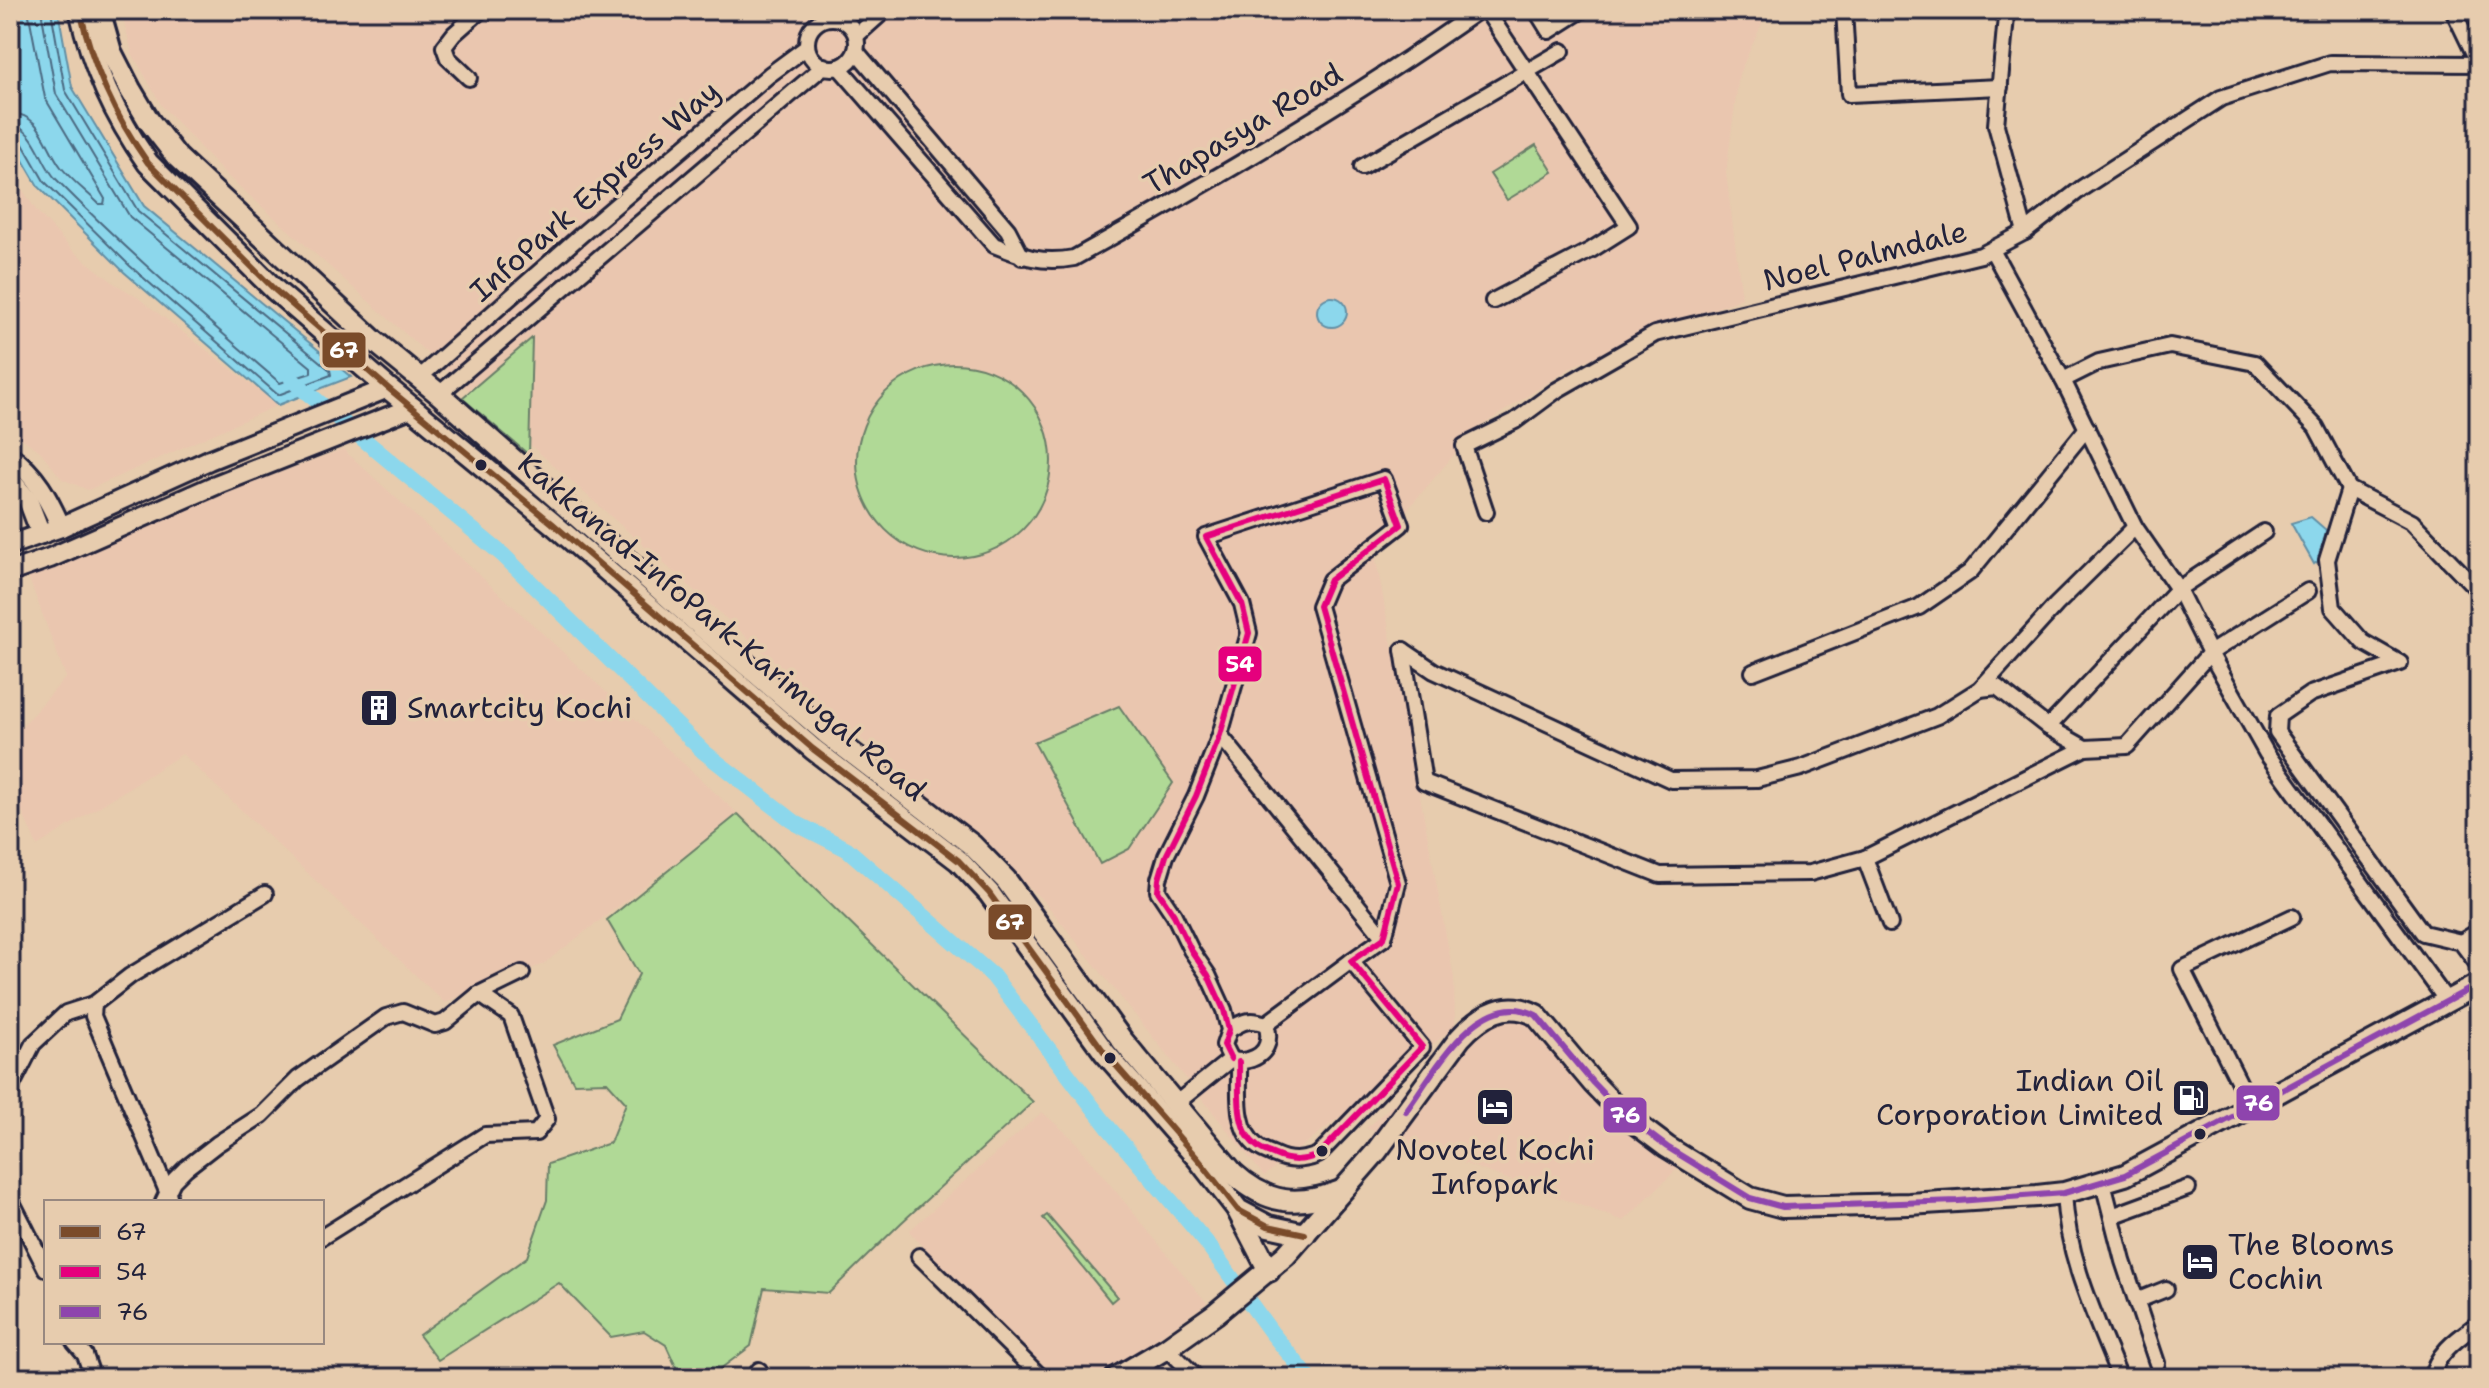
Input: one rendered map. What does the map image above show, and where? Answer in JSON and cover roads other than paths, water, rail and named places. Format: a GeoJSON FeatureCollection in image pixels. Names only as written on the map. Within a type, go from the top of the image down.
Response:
{"type":"FeatureCollection","features":[{"type":"Feature","properties":{"kind":"main road","name":"Kakkanad-InfoPark-Karimugal Road"},"geometry":{"type":"LineString","coordinates":[[80,10],[97,74],[131,139],[148,163],[378,392],[413,407],[813,749],[959,861],[1122,1040],[1174,1105],[1249,1188],[1292,1202],[1314,1200],[1341,1191]]}},
{"type":"Feature","properties":{"kind":"main road","name":"Kakkanad-InfoPark-Karimugal Road"},"geometry":{"type":"LineString","coordinates":[[99,10],[120,71],[167,146],[373,340],[439,394],[814,723],[972,845],[1006,880],[1071,986],[1105,1053],[1199,1160],[1238,1210],[1268,1226],[1305,1234]]}},
{"type":"Feature","properties":{"kind":"main road"},"geometry":{"type":"LineString","coordinates":[[1116,1378],[1167,1348],[1266,1274],[1376,1152],[1460,1038],[1475,1023],[1508,1007],[1523,1008],[1536,1015],[1593,1083],[1638,1126],[1750,1198],[1783,1207],[1859,1206],[2064,1193],[2103,1183],[2125,1175],[2479,984]]}},
{"type":"Feature","properties":{"kind":"main road"},"geometry":{"type":"LineString","coordinates":[[1238,1210],[1266,1274]]}},
{"type":"Feature","properties":{"kind":"street"},"geometry":{"type":"LineString","coordinates":[[469,78],[448,58],[444,47],[481,10]]}},
{"type":"Feature","properties":{"kind":"street"},"geometry":{"type":"LineString","coordinates":[[885,10],[856,43],[846,63],[832,66],[813,59],[807,47],[810,31],[818,22],[844,14],[856,43],[1008,230],[1022,257]]}},
{"type":"Feature","properties":{"kind":"street","name":"Thapasya Road"},"geometry":{"type":"LineString","coordinates":[[832,66],[994,245],[1022,257],[1050,262],[1074,258],[1207,184],[1373,82],[1479,10]]}},
{"type":"Feature","properties":{"kind":"street"},"geometry":{"type":"LineString","coordinates":[[1486,10],[1629,226],[1591,250],[1493,301]]}},
{"type":"Feature","properties":{"kind":"street"},"geometry":{"type":"LineString","coordinates":[[1536,10],[1549,31],[1582,10]]}},
{"type":"Feature","properties":{"kind":"street"},"geometry":{"type":"LineString","coordinates":[[1844,10],[1849,94],[2000,87]]}},
{"type":"Feature","properties":{"kind":"street"},"geometry":{"type":"LineString","coordinates":[[1999,10],[2006,17],[1996,125],[2025,232]]}},
{"type":"Feature","properties":{"kind":"street"},"geometry":{"type":"LineString","coordinates":[[2453,10],[2479,64]]}},
{"type":"Feature","properties":{"kind":"street","name":"InfoPark Express Way"},"geometry":{"type":"LineString","coordinates":[[419,378],[581,235],[769,75],[807,47]]}},
{"type":"Feature","properties":{"kind":"street"},"geometry":{"type":"LineString","coordinates":[[1362,167],[1562,51]]}},
{"type":"Feature","properties":{"kind":"street","name":"Noel Palmdale"},"geometry":{"type":"LineString","coordinates":[[1486,512],[1464,446],[1515,421],[1557,390],[1655,334],[1905,275],[1992,250],[2025,232],[2082,188],[2221,98],[2330,63],[2479,64]]}},
{"type":"Feature","properties":{"kind":"street","name":"InfoPark Express Way"},"geometry":{"type":"LineString","coordinates":[[439,394],[832,66]]}},
{"type":"Feature","properties":{"kind":"street"},"geometry":{"type":"LineString","coordinates":[[1992,250],[2063,380],[2135,527],[2178,589],[2267,754],[2447,1001]]}},
{"type":"Feature","properties":{"kind":"street"},"geometry":{"type":"LineString","coordinates":[[2063,380],[2099,362],[2170,346],[2255,363],[2316,427],[2349,489],[2412,522],[2479,591]]}},
{"type":"Feature","properties":{"kind":"street"},"geometry":{"type":"LineString","coordinates":[[10,545],[61,527],[209,460],[378,392]]}},
{"type":"Feature","properties":{"kind":"street"},"geometry":{"type":"LineString","coordinates":[[10,572],[50,558],[218,484],[413,407]]}},
{"type":"Feature","properties":{"kind":"street"},"geometry":{"type":"LineString","coordinates":[[1753,672],[1919,607],[1970,572],[2087,428]]}},
{"type":"Feature","properties":{"kind":"street"},"geometry":{"type":"LineString","coordinates":[[10,456],[27,468],[45,491],[61,527]]}},
{"type":"Feature","properties":{"kind":"street"},"geometry":{"type":"LineString","coordinates":[[10,479],[28,500],[41,534]]}},
{"type":"Feature","properties":{"kind":"street"},"geometry":{"type":"LineString","coordinates":[[1266,1024],[1351,961],[1384,938],[1398,883],[1319,606],[1330,580],[1401,525],[1384,479],[1206,537],[1242,604],[1249,633],[1220,735],[1196,796],[1166,856],[1158,891],[1208,975],[1224,1010],[1229,1030],[1224,1045],[1235,1060],[1240,1114],[1248,1134],[1256,1146],[1281,1158],[1302,1161],[1318,1155],[1422,1047],[1351,961]]}},
{"type":"Feature","properties":{"kind":"street"},"geometry":{"type":"LineString","coordinates":[[2349,489],[2327,560],[2333,608],[2363,642],[2400,663],[2310,694],[2278,716],[2277,732],[2423,933],[2461,942],[2479,966]]}},
{"type":"Feature","properties":{"kind":"street"},"geometry":{"type":"LineString","coordinates":[[2135,527],[2056,605],[1980,689],[1937,716],[1801,768],[1757,779],[1671,780],[1434,671],[1403,650],[1424,782],[1660,875],[1810,873],[1865,858],[2085,748],[2127,746],[2210,653],[2308,591]]}},
{"type":"Feature","properties":{"kind":"street"},"geometry":{"type":"LineString","coordinates":[[2048,727],[2178,589],[2264,532]]}},
{"type":"Feature","properties":{"kind":"street"},"geometry":{"type":"LineString","coordinates":[[1980,689],[1997,687],[2048,727],[2085,748]]}},
{"type":"Feature","properties":{"kind":"street"},"geometry":{"type":"LineString","coordinates":[[1220,735],[1384,938]]}},
{"type":"Feature","properties":{"kind":"street"},"geometry":{"type":"LineString","coordinates":[[1865,858],[1890,924]]}},
{"type":"Feature","properties":{"kind":"street"},"geometry":{"type":"LineString","coordinates":[[10,1089],[33,1044],[66,1013],[94,1004],[130,976],[265,894]]}},
{"type":"Feature","properties":{"kind":"street"},"geometry":{"type":"LineString","coordinates":[[2251,1106],[2182,969],[2292,917]]}},
{"type":"Feature","properties":{"kind":"street"},"geometry":{"type":"LineString","coordinates":[[2461,942],[2479,931]]}},
{"type":"Feature","properties":{"kind":"street"},"geometry":{"type":"LineString","coordinates":[[168,1200],[173,1181],[186,1168],[262,1115],[298,1079],[386,1017],[403,1012],[435,1025],[445,1022],[479,994],[522,973]]}},
{"type":"Feature","properties":{"kind":"street"},"geometry":{"type":"LineString","coordinates":[[324,1236],[485,1135],[536,1133],[547,1119],[511,1016],[479,994]]}},
{"type":"Feature","properties":{"kind":"street"},"geometry":{"type":"LineString","coordinates":[[94,1004],[93,1016],[168,1200]]}},
{"type":"Feature","properties":{"kind":"street"},"geometry":{"type":"LineString","coordinates":[[1229,1030],[1243,1021],[1254,1020],[1266,1024]]}},
{"type":"Feature","properties":{"kind":"street"},"geometry":{"type":"LineString","coordinates":[[1174,1105],[1235,1060],[1250,1060],[1263,1051],[1269,1040],[1266,1024]]}},
{"type":"Feature","properties":{"kind":"street"},"geometry":{"type":"LineString","coordinates":[[2103,1183],[2157,1363]]}},
{"type":"Feature","properties":{"kind":"street"},"geometry":{"type":"LineString","coordinates":[[2112,1216],[2188,1188]]}},
{"type":"Feature","properties":{"kind":"street"},"geometry":{"type":"LineString","coordinates":[[2064,1193],[2074,1259],[2120,1378]]}},
{"type":"Feature","properties":{"kind":"street"},"geometry":{"type":"LineString","coordinates":[[10,1198],[44,1265]]}},
{"type":"Feature","properties":{"kind":"street"},"geometry":{"type":"LineString","coordinates":[[919,1256],[1042,1378]]}},
{"type":"Feature","properties":{"kind":"street"},"geometry":{"type":"LineString","coordinates":[[2136,1301],[2166,1289]]}},
{"type":"Feature","properties":{"kind":"street"},"geometry":{"type":"LineString","coordinates":[[2432,1378],[2436,1363],[2453,1342],[2479,1323]]}},
{"type":"Feature","properties":{"kind":"street"},"geometry":{"type":"LineString","coordinates":[[76,1344],[85,1355],[93,1378]]}},
{"type":"Feature","properties":{"kind":"street"},"geometry":{"type":"LineString","coordinates":[[1167,1348],[1197,1378]]}},
{"type":"Feature","properties":{"kind":"water"},"geometry":{"type":"Polygon","coordinates":[[[10,10],[58,10],[72,87],[144,206],[351,377],[278,405],[124,272],[38,186],[10,138],[10,10]]]}},
{"type":"Feature","properties":{"kind":"water"},"geometry":{"type":"Polygon","coordinates":[[[1332,297],[1338,298],[1346,306],[1346,318],[1338,326],[1332,327],[1326,326],[1318,318],[1317,312],[1318,306],[1326,298],[1332,297]]]}},
{"type":"Feature","properties":{"kind":"water"},"geometry":{"type":"Polygon","coordinates":[[[2311,517],[2326,530],[2320,560],[2314,564],[2291,523],[2311,517]]]}},
{"type":"Feature","properties":{"kind":"waterway"},"geometry":{"type":"LineString","coordinates":[[292,380],[503,555],[704,752],[797,824],[847,849],[993,976],[1108,1127],[1206,1242],[1271,1332],[1309,1378]]}},
{"type":"Feature","properties":{"kind":"place","name":"Smartcity Kochi"},"geometry":{"type":"Point","coordinates":[379,708]}},
{"type":"Feature","properties":{"kind":"place","name":"Indian Oil Corporation Limited"},"geometry":{"type":"Point","coordinates":[2191,1098]}},
{"type":"Feature","properties":{"kind":"place","name":"Novotel Kochi Infopark"},"geometry":{"type":"Point","coordinates":[1495,1107]}},
{"type":"Feature","properties":{"kind":"place","name":"The Blooms Cochin"},"geometry":{"type":"Point","coordinates":[2200,1262]}}]}
